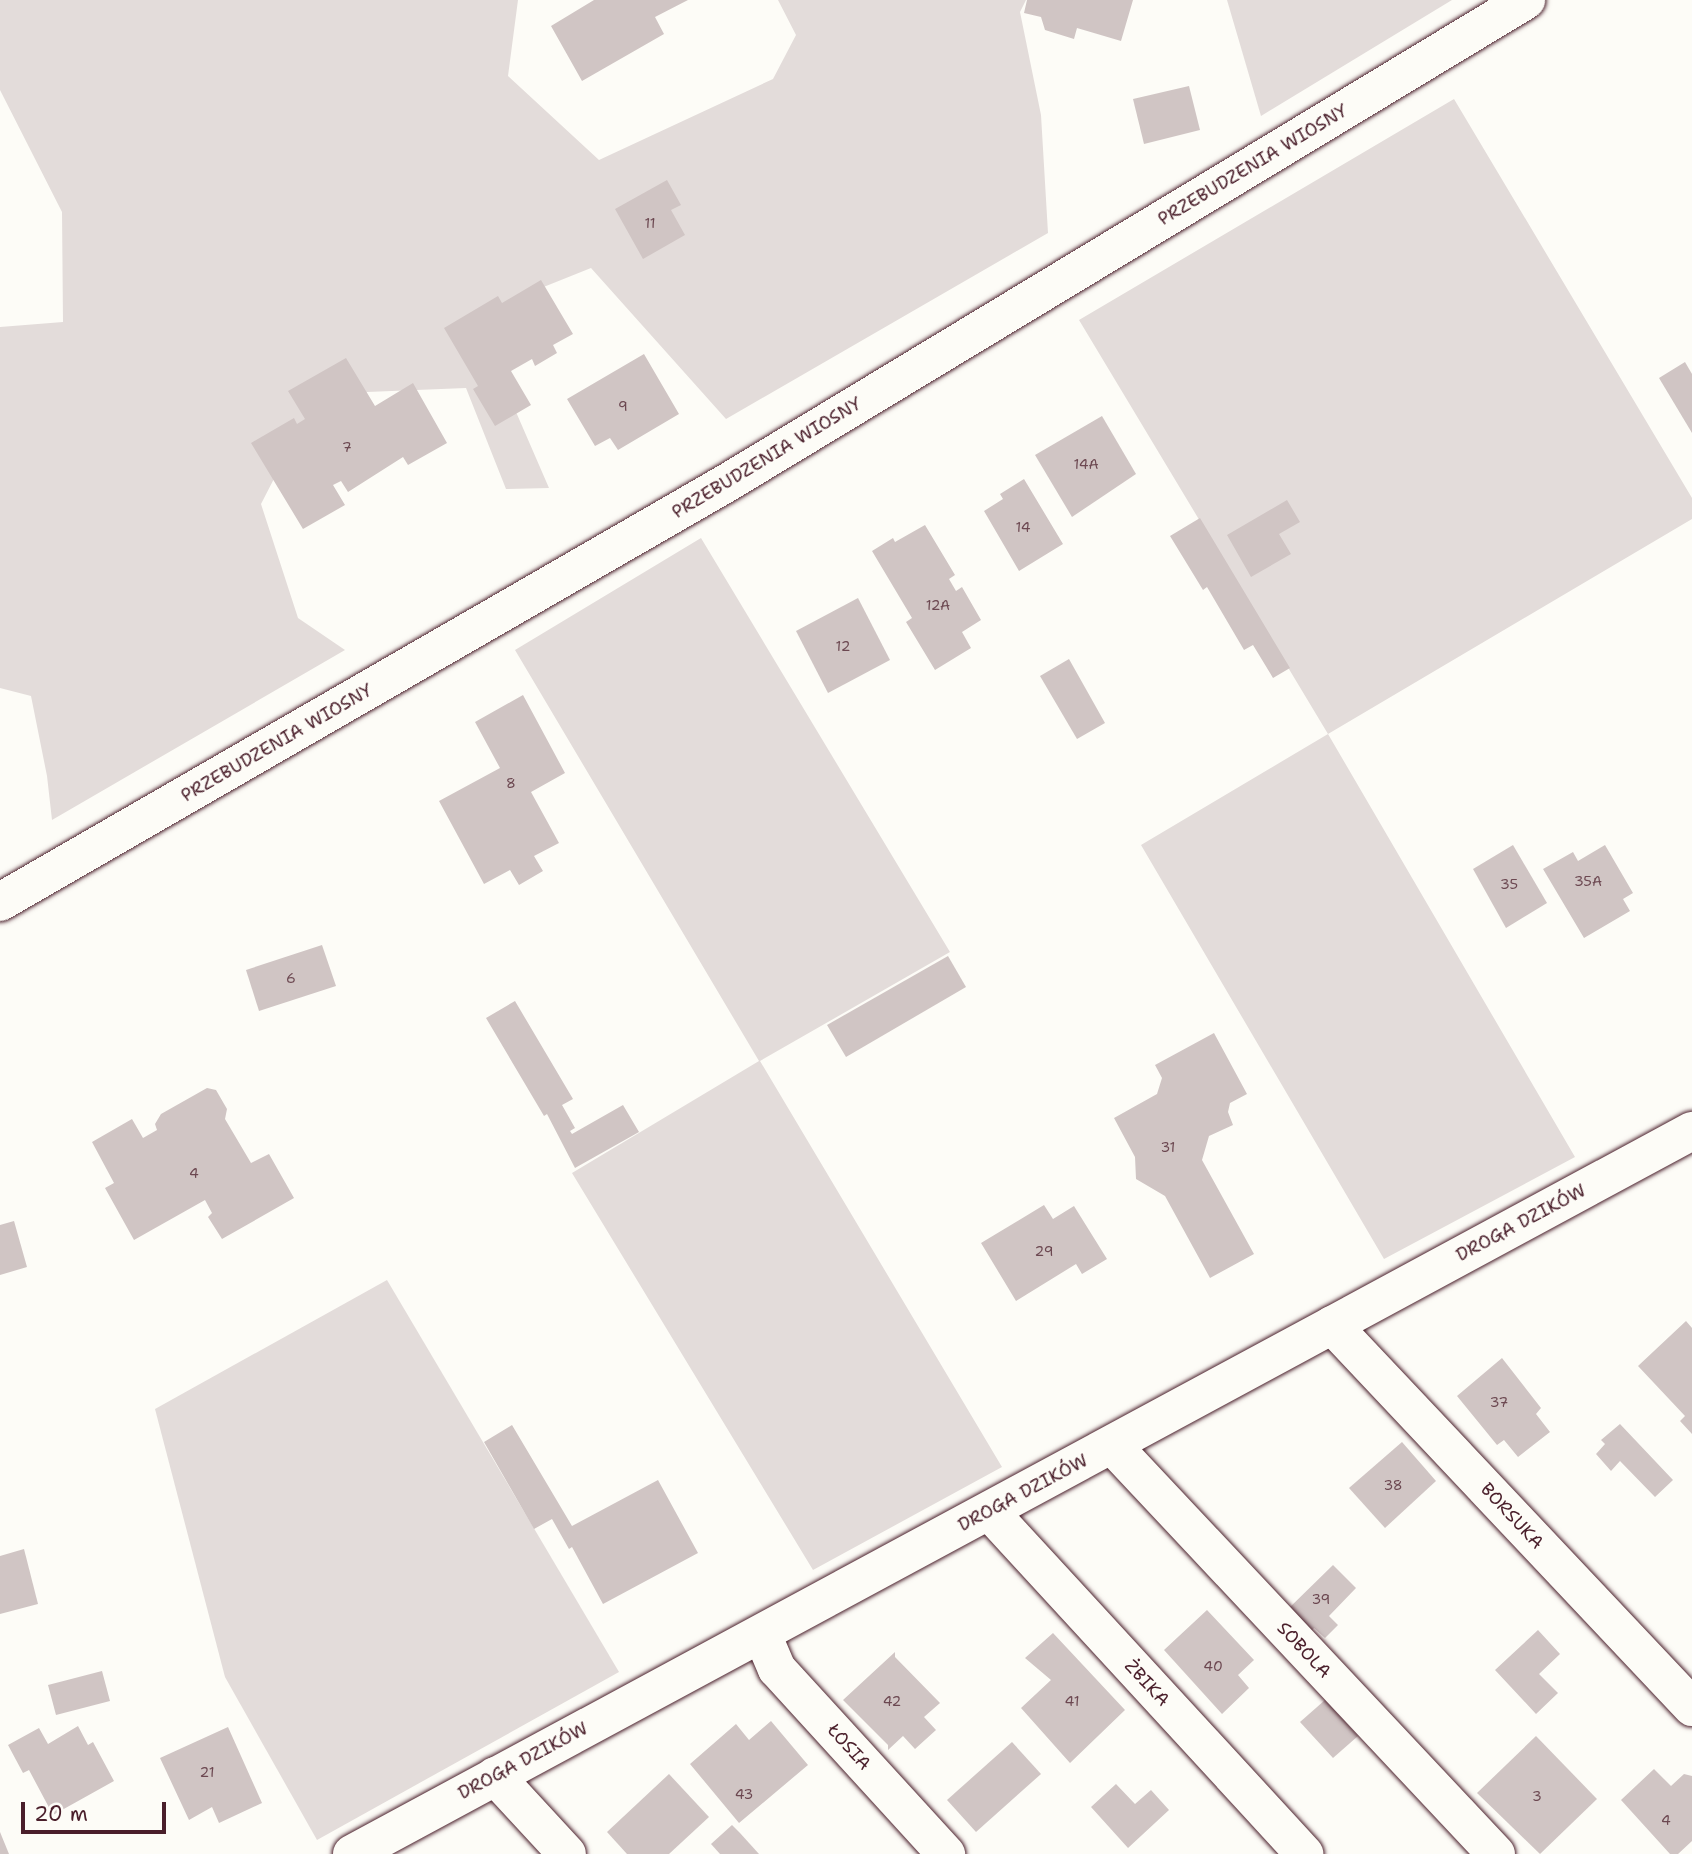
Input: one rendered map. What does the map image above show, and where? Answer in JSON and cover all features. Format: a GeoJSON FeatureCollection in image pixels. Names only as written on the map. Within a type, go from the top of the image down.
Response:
{"type":"FeatureCollection","features":[{"type":"Feature","properties":{"kind":"street","name":"PRZEBUDZENIA WIOSNY"},"geometry":{"type":"LineString","coordinates":[[0,902],[726,484],[1526,0]]}},
{"type":"Feature","properties":{"kind":"street","name":"DROGA DZIKÓW"},"geometry":{"type":"LineString","coordinates":[[352,1854],[1692,1131]]}},
{"type":"Feature","properties":{"kind":"street","name":"BORSUKA"},"geometry":{"type":"LineString","coordinates":[[1332,1325],[1692,1707]]}},
{"type":"Feature","properties":{"kind":"street","name":"SOBOLA"},"geometry":{"type":"LineString","coordinates":[[1112,1445],[1496,1854]]}},
{"type":"Feature","properties":{"kind":"street","name":"ŻBIKA"},"geometry":{"type":"LineString","coordinates":[[989,1511],[1304,1854]]}},
{"type":"Feature","properties":{"kind":"street","name":"ŁOSIA"},"geometry":{"type":"LineString","coordinates":[[762,1633],[776,1669],[946,1854]]}},
{"type":"Feature","properties":{"kind":"street"},"geometry":{"type":"LineString","coordinates":[[495,1776],[567,1854]]}},
{"type":"Feature","properties":{"kind":"shaded area"},"geometry":{"type":"Polygon","coordinates":[[[0,0],[518,0],[508,76],[599,160],[773,79],[796,35],[778,0],[1026,0],[1020,12],[1041,115],[1048,233],[726,419],[591,268],[474,315],[549,488],[506,489],[466,388],[367,392],[295,438],[261,504],[298,618],[345,650],[52,820],[47,776],[31,696],[0,688],[0,327],[63,322],[62,212],[0,90],[0,0]]]}},
{"type":"Feature","properties":{"kind":"shaded area"},"geometry":{"type":"Polygon","coordinates":[[[1227,0],[1452,0],[1261,116],[1227,0]]]}},
{"type":"Feature","properties":{"kind":"shaded area"},"geometry":{"type":"Polygon","coordinates":[[[1454,99],[1692,498],[1692,519],[1328,734],[1079,320],[1454,99]]]}},
{"type":"Feature","properties":{"kind":"shaded area"},"geometry":{"type":"Polygon","coordinates":[[[701,538],[950,952],[760,1061],[1002,1467],[813,1570],[572,1173],[759,1061],[515,650],[701,538]]]}},
{"type":"Feature","properties":{"kind":"shaded area"},"geometry":{"type":"Polygon","coordinates":[[[1328,734],[1575,1157],[1384,1259],[1141,845],[1328,734]]]}},
{"type":"Feature","properties":{"kind":"shaded area"},"geometry":{"type":"Polygon","coordinates":[[[387,1280],[619,1672],[317,1840],[225,1677],[155,1409],[387,1280]]]}},
{"type":"Feature","properties":{"kind":"building"},"geometry":{"type":"Polygon","coordinates":[[[594,0],[688,0],[655,17],[664,34],[582,81],[551,26],[594,0]]]}},
{"type":"Feature","properties":{"kind":"building"},"geometry":{"type":"Polygon","coordinates":[[[1027,0],[1133,0],[1121,41],[1077,28],[1074,39],[1045,30],[1041,17],[1024,13],[1027,0]]]}},
{"type":"Feature","properties":{"kind":"building"},"geometry":{"type":"Polygon","coordinates":[[[1189,86],[1200,130],[1144,144],[1133,99],[1189,86]]]}},
{"type":"Feature","properties":{"kind":"building"},"geometry":{"type":"Polygon","coordinates":[[[667,180],[681,205],[671,210],[685,235],[643,259],[615,209],[667,180]]]}},
{"type":"Feature","properties":{"kind":"building"},"geometry":{"type":"Polygon","coordinates":[[[541,280],[573,334],[553,345],[557,353],[535,366],[532,359],[511,371],[531,405],[495,426],[473,389],[478,386],[444,328],[498,296],[502,303],[541,280]]]}},
{"type":"Feature","properties":{"kind":"building"},"geometry":{"type":"Polygon","coordinates":[[[644,354],[679,414],[618,450],[610,438],[595,446],[567,399],[644,354]]]}},
{"type":"Feature","properties":{"kind":"building"},"geometry":{"type":"Polygon","coordinates":[[[346,358],[375,406],[413,383],[447,443],[408,465],[403,457],[348,492],[341,481],[333,485],[345,505],[303,529],[251,443],[294,418],[297,424],[305,419],[288,391],[346,358]]]}},
{"type":"Feature","properties":{"kind":"building"},"geometry":{"type":"Polygon","coordinates":[[[1685,362],[1692,374],[1692,433],[1659,378],[1685,362]]]}},
{"type":"Feature","properties":{"kind":"building"},"geometry":{"type":"Polygon","coordinates":[[[1102,416],[1136,474],[1072,517],[1035,455],[1102,416]]]}},
{"type":"Feature","properties":{"kind":"building"},"geometry":{"type":"Polygon","coordinates":[[[1024,479],[1063,544],[1019,571],[984,511],[1003,499],[1000,494],[1024,479]]]}},
{"type":"Feature","properties":{"kind":"building"},"geometry":{"type":"Polygon","coordinates":[[[1287,500],[1300,522],[1279,534],[1291,554],[1251,577],[1227,535],[1287,500]]]}},
{"type":"Feature","properties":{"kind":"building"},"geometry":{"type":"Polygon","coordinates":[[[1200,518],[1290,668],[1273,678],[1253,645],[1244,650],[1207,587],[1203,590],[1170,536],[1200,518]]]}},
{"type":"Feature","properties":{"kind":"building"},"geometry":{"type":"Polygon","coordinates":[[[925,525],[955,575],[949,579],[956,591],[962,587],[981,620],[962,632],[971,648],[935,670],[906,622],[912,618],[872,551],[893,538],[895,542],[925,525]]]}},
{"type":"Feature","properties":{"kind":"building"},"geometry":{"type":"Polygon","coordinates":[[[858,598],[890,660],[828,693],[796,631],[858,598]]]}},
{"type":"Feature","properties":{"kind":"building"},"geometry":{"type":"Polygon","coordinates":[[[1069,659],[1105,723],[1077,739],[1040,676],[1069,659]]]}},
{"type":"Feature","properties":{"kind":"building"},"geometry":{"type":"Polygon","coordinates":[[[523,695],[565,773],[531,792],[559,843],[534,856],[543,871],[519,885],[510,870],[484,884],[439,801],[500,768],[475,722],[523,695]]]}},
{"type":"Feature","properties":{"kind":"building"},"geometry":{"type":"Polygon","coordinates":[[[1513,845],[1547,903],[1506,928],[1473,869],[1513,845]]]}},
{"type":"Feature","properties":{"kind":"building"},"geometry":{"type":"Polygon","coordinates":[[[1605,845],[1633,893],[1623,899],[1630,911],[1584,938],[1543,869],[1573,852],[1578,861],[1605,845]]]}},
{"type":"Feature","properties":{"kind":"building"},"geometry":{"type":"Polygon","coordinates":[[[322,945],[336,986],[259,1011],[246,970],[322,945]]]}},
{"type":"Feature","properties":{"kind":"building"},"geometry":{"type":"Polygon","coordinates":[[[948,956],[966,987],[846,1057],[827,1025],[948,956]]]}},
{"type":"Feature","properties":{"kind":"building"},"geometry":{"type":"Polygon","coordinates":[[[515,1001],[573,1099],[562,1105],[575,1128],[570,1131],[572,1134],[623,1105],[639,1132],[575,1168],[547,1114],[544,1116],[486,1018],[515,1001]]]}},
{"type":"Feature","properties":{"kind":"building"},"geometry":{"type":"Polygon","coordinates":[[[1214,1033],[1247,1094],[1230,1103],[1228,1112],[1233,1125],[1209,1136],[1202,1160],[1254,1254],[1210,1278],[1165,1196],[1136,1179],[1135,1157],[1114,1118],[1157,1094],[1162,1078],[1155,1065],[1214,1033]]]}},
{"type":"Feature","properties":{"kind":"building"},"geometry":{"type":"Polygon","coordinates":[[[207,1088],[216,1090],[227,1109],[225,1119],[251,1163],[269,1154],[294,1198],[222,1239],[208,1217],[212,1213],[205,1200],[134,1240],[105,1188],[114,1183],[92,1142],[132,1119],[143,1138],[157,1130],[155,1124],[161,1114],[207,1088]]]}},
{"type":"Feature","properties":{"kind":"building"},"geometry":{"type":"Polygon","coordinates":[[[1044,1205],[1053,1219],[1074,1206],[1107,1259],[1082,1274],[1076,1264],[1016,1301],[981,1243],[1044,1205]]]}},
{"type":"Feature","properties":{"kind":"building"},"geometry":{"type":"Polygon","coordinates":[[[14,1221],[27,1267],[0,1275],[0,1225],[14,1221]]]}},
{"type":"Feature","properties":{"kind":"building"},"geometry":{"type":"Polygon","coordinates":[[[1686,1321],[1692,1328],[1692,1434],[1680,1421],[1685,1416],[1638,1366],[1686,1321]]]}},
{"type":"Feature","properties":{"kind":"building"},"geometry":{"type":"Polygon","coordinates":[[[1502,1358],[1541,1408],[1536,1414],[1550,1432],[1518,1457],[1504,1440],[1497,1445],[1457,1396],[1502,1358]]]}},
{"type":"Feature","properties":{"kind":"building"},"geometry":{"type":"Polygon","coordinates":[[[1620,1424],[1673,1480],[1655,1497],[1620,1461],[1611,1471],[1596,1454],[1605,1444],[1601,1440],[1620,1424]]]}},
{"type":"Feature","properties":{"kind":"building"},"geometry":{"type":"Polygon","coordinates":[[[512,1425],[572,1526],[658,1480],[698,1553],[603,1604],[572,1547],[569,1549],[552,1519],[534,1529],[484,1442],[512,1425]]]}},
{"type":"Feature","properties":{"kind":"building"},"geometry":{"type":"Polygon","coordinates":[[[1402,1442],[1436,1481],[1385,1528],[1349,1488],[1402,1442]]]}},
{"type":"Feature","properties":{"kind":"building"},"geometry":{"type":"Polygon","coordinates":[[[24,1549],[38,1604],[0,1614],[0,1556],[24,1549]]]}},
{"type":"Feature","properties":{"kind":"building"},"geometry":{"type":"Polygon","coordinates":[[[1333,1565],[1356,1588],[1329,1616],[1338,1625],[1325,1638],[1314,1628],[1309,1634],[1286,1611],[1333,1565]]]}},
{"type":"Feature","properties":{"kind":"building"},"geometry":{"type":"Polygon","coordinates":[[[1207,1610],[1254,1660],[1238,1675],[1249,1688],[1222,1714],[1164,1650],[1207,1610]]]}},
{"type":"Feature","properties":{"kind":"building"},"geometry":{"type":"Polygon","coordinates":[[[1538,1630],[1560,1654],[1539,1674],[1558,1693],[1536,1714],[1495,1670],[1538,1630]]]}},
{"type":"Feature","properties":{"kind":"building"},"geometry":{"type":"Polygon","coordinates":[[[1053,1633],[1125,1710],[1070,1763],[1021,1708],[1051,1680],[1025,1658],[1053,1633]]]}},
{"type":"Feature","properties":{"kind":"building"},"geometry":{"type":"Polygon","coordinates":[[[895,1652],[895,1657],[940,1703],[924,1717],[936,1730],[915,1749],[903,1736],[888,1750],[888,1745],[843,1700],[895,1652]]]}},
{"type":"Feature","properties":{"kind":"building"},"geometry":{"type":"Polygon","coordinates":[[[102,1671],[110,1701],[56,1715],[48,1685],[102,1671]]]}},
{"type":"Feature","properties":{"kind":"building"},"geometry":{"type":"Polygon","coordinates":[[[1325,1700],[1358,1736],[1333,1758],[1300,1722],[1325,1700]]]}},
{"type":"Feature","properties":{"kind":"building"},"geometry":{"type":"Polygon","coordinates":[[[771,1721],[808,1765],[739,1823],[690,1764],[736,1724],[749,1740],[771,1721]]]}},
{"type":"Feature","properties":{"kind":"building"},"geometry":{"type":"Polygon","coordinates":[[[78,1726],[88,1745],[93,1742],[114,1781],[53,1815],[29,1770],[23,1773],[8,1745],[39,1728],[48,1744],[78,1726]]]}},
{"type":"Feature","properties":{"kind":"building"},"geometry":{"type":"Polygon","coordinates":[[[228,1727],[262,1803],[219,1823],[212,1807],[189,1820],[160,1758],[228,1727]]]}},
{"type":"Feature","properties":{"kind":"building"},"geometry":{"type":"Polygon","coordinates":[[[1536,1736],[1597,1799],[1540,1854],[1477,1793],[1536,1736]]]}},
{"type":"Feature","properties":{"kind":"building"},"geometry":{"type":"Polygon","coordinates":[[[1012,1742],[1041,1774],[976,1832],[947,1800],[1012,1742]]]}},
{"type":"Feature","properties":{"kind":"building"},"geometry":{"type":"Polygon","coordinates":[[[1654,1769],[1671,1786],[1684,1774],[1692,1776],[1692,1841],[1678,1854],[1670,1854],[1621,1800],[1654,1769]]]}},
{"type":"Feature","properties":{"kind":"building"},"geometry":{"type":"Polygon","coordinates":[[[669,1774],[709,1817],[669,1854],[627,1854],[607,1832],[669,1774]]]}},
{"type":"Feature","properties":{"kind":"building"},"geometry":{"type":"Polygon","coordinates":[[[1116,1784],[1135,1804],[1151,1790],[1169,1810],[1128,1848],[1091,1807],[1116,1784]]]}},
{"type":"Feature","properties":{"kind":"building"},"geometry":{"type":"Polygon","coordinates":[[[732,1825],[759,1854],[720,1854],[711,1844],[732,1825]]]}},
{"type":"Feature","properties":{"kind":"building"},"geometry":{"type":"Polygon","coordinates":[[[0,1832],[9,1854],[0,1854],[0,1832]]]}}]}
